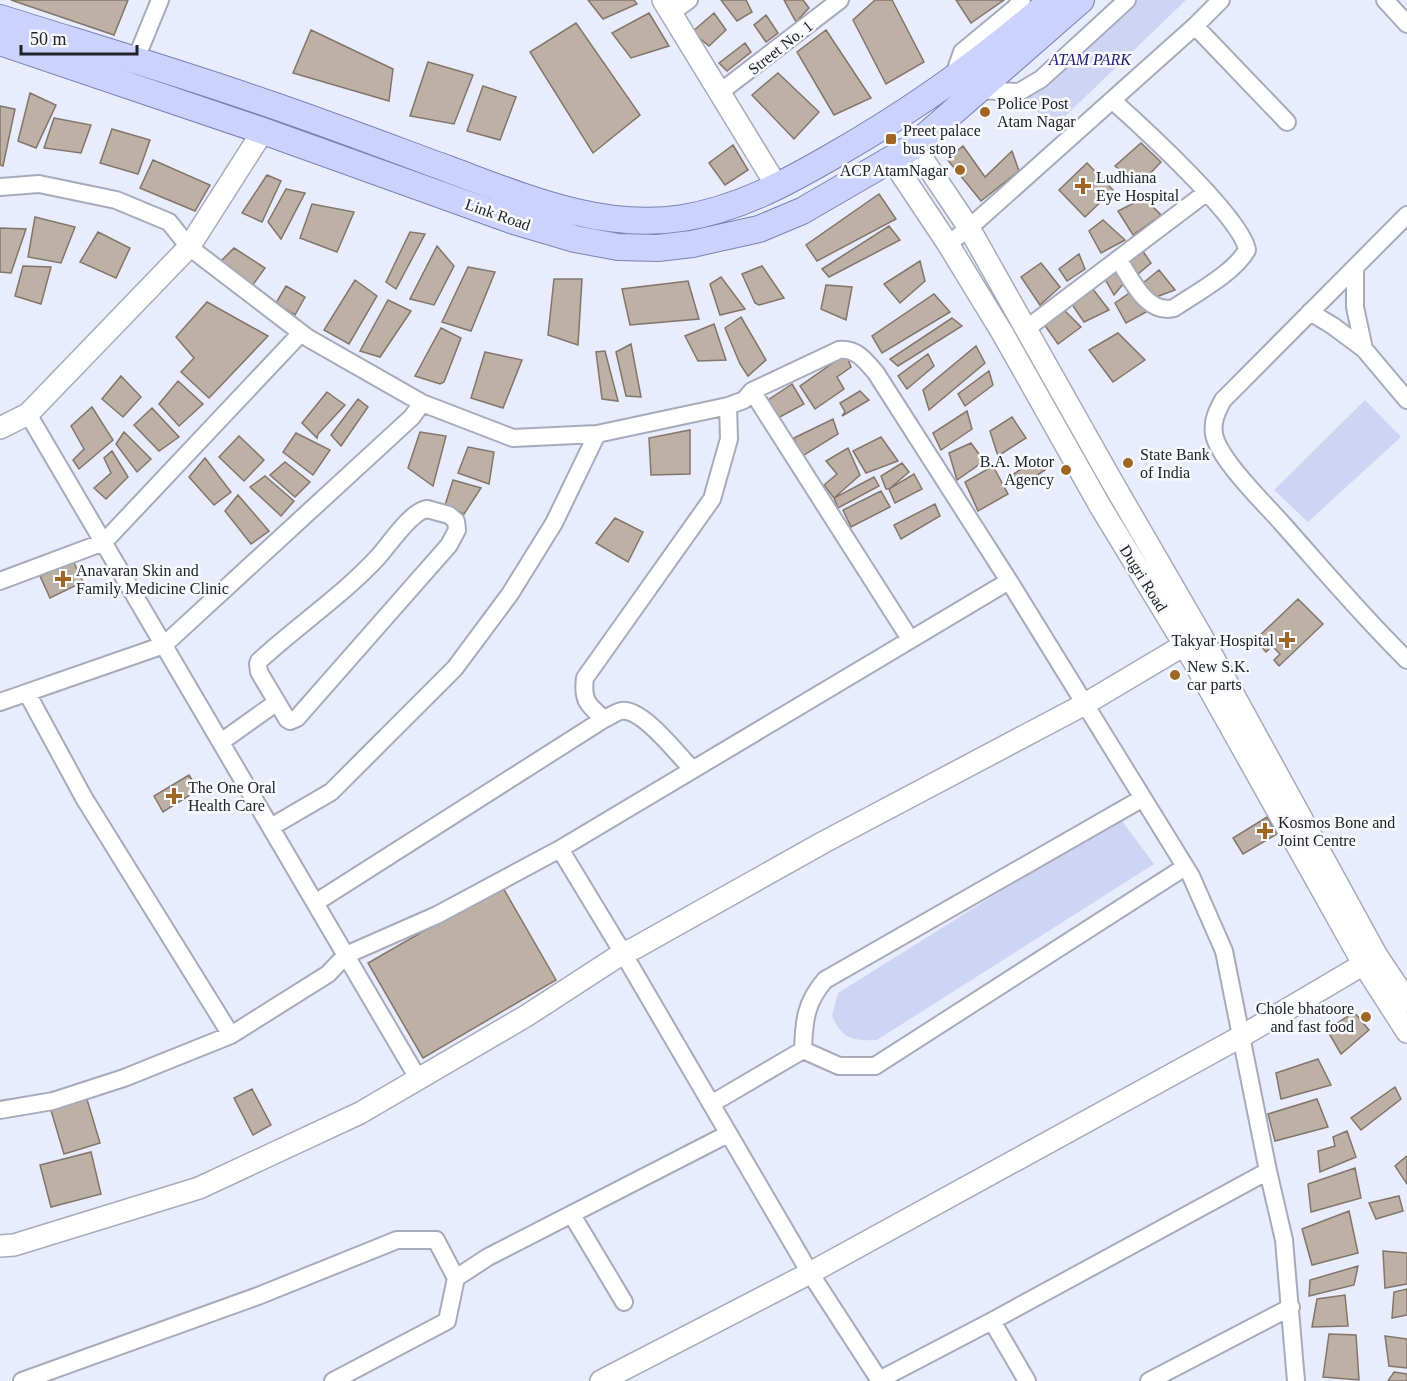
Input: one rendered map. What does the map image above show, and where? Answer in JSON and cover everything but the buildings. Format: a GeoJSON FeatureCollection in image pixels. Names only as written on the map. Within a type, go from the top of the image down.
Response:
{"type":"FeatureCollection","features":[{"type":"Feature","properties":{"kind":"main road"},"geometry":{"type":"LineString","coordinates":[[987,67],[1052,0]]}},
{"type":"Feature","properties":{"kind":"main road"},"geometry":{"type":"LineString","coordinates":[[987,67],[1081,0]]}},
{"type":"Feature","properties":{"kind":"main road","name":"Link Road"},"geometry":{"type":"LineString","coordinates":[[0,18],[272,105],[538,202],[587,215],[628,220],[681,218],[726,209],[778,188],[888,124],[953,79],[987,67]]}},
{"type":"Feature","properties":{"kind":"main road","name":"Link Road"},"geometry":{"type":"LineString","coordinates":[[0,42],[263,131],[514,221],[575,239],[618,248],[658,248],[692,244],[759,229],[802,211],[914,146],[976,90],[987,67]]}},
{"type":"Feature","properties":{"kind":"street"},"geometry":{"type":"LineString","coordinates":[[135,61],[160,0]]}},
{"type":"Feature","properties":{"kind":"street"},"geometry":{"type":"LineString","coordinates":[[689,0],[667,6],[778,188]]}},
{"type":"Feature","properties":{"kind":"street","name":"Street No. 1"},"geometry":{"type":"LineString","coordinates":[[719,93],[840,0]]}},
{"type":"Feature","properties":{"kind":"street"},"geometry":{"type":"LineString","coordinates":[[953,79],[962,51],[1022,0]]}},
{"type":"Feature","properties":{"kind":"street"},"geometry":{"type":"LineString","coordinates":[[976,90],[1019,92],[1041,79],[1127,0]]}},
{"type":"Feature","properties":{"kind":"street"},"geometry":{"type":"LineString","coordinates":[[948,244],[969,228],[1195,26],[1221,0]]}},
{"type":"Feature","properties":{"kind":"street"},"geometry":{"type":"LineString","coordinates":[[1385,0],[1407,24]]}},
{"type":"Feature","properties":{"kind":"street"},"geometry":{"type":"LineString","coordinates":[[1195,26],[1287,122]]}},
{"type":"Feature","properties":{"kind":"street"},"geometry":{"type":"LineString","coordinates":[[1112,100],[1207,192],[1244,239],[1247,247],[1241,259],[1223,274],[1174,308],[1165,310],[1158,309],[1144,298],[1118,259]]}},
{"type":"Feature","properties":{"kind":"street"},"geometry":{"type":"LineString","coordinates":[[0,428],[28,414],[189,247],[263,131]]}},
{"type":"Feature","properties":{"kind":"street","name":"Dugri Road"},"geometry":{"type":"LineString","coordinates":[[914,146],[969,228],[1026,329],[1407,1032]]}},
{"type":"Feature","properties":{"kind":"street","name":"Dugri Road"},"geometry":{"type":"LineString","coordinates":[[892,160],[948,244],[1003,334],[1100,506],[1193,639]]}},
{"type":"Feature","properties":{"kind":"street"},"geometry":{"type":"LineString","coordinates":[[0,187],[39,184],[117,200],[169,222],[189,247],[301,333],[422,403],[513,438],[597,434],[728,406],[744,400],[753,391],[839,350],[847,349],[856,353],[876,372],[1143,798],[1185,867],[1224,951],[1284,1240],[1296,1381]]}},
{"type":"Feature","properties":{"kind":"street"},"geometry":{"type":"LineString","coordinates":[[1026,329],[1207,192]]}},
{"type":"Feature","properties":{"kind":"street"},"geometry":{"type":"LineString","coordinates":[[1407,215],[1223,400],[1214,416],[1214,435],[1224,457],[1373,627],[1407,660]]}},
{"type":"Feature","properties":{"kind":"street"},"geometry":{"type":"LineString","coordinates":[[1355,268],[1355,307],[1364,349]]}},
{"type":"Feature","properties":{"kind":"street"},"geometry":{"type":"LineString","coordinates":[[1310,312],[1334,326],[1364,349],[1407,400]]}},
{"type":"Feature","properties":{"kind":"street"},"geometry":{"type":"LineString","coordinates":[[0,581],[104,542],[301,333]]}},
{"type":"Feature","properties":{"kind":"street"},"geometry":{"type":"LineString","coordinates":[[753,391],[910,639]]}},
{"type":"Feature","properties":{"kind":"street"},"geometry":{"type":"LineString","coordinates":[[0,702],[164,645],[403,424],[422,403]]}},
{"type":"Feature","properties":{"kind":"street"},"geometry":{"type":"LineString","coordinates":[[604,719],[587,704],[583,692],[585,678],[712,499],[729,439],[728,406]]}},
{"type":"Feature","properties":{"kind":"street"},"geometry":{"type":"LineString","coordinates":[[28,414],[419,1080]]}},
{"type":"Feature","properties":{"kind":"street"},"geometry":{"type":"LineString","coordinates":[[271,827],[331,792],[455,668],[510,594],[554,523],[597,434]]}},
{"type":"Feature","properties":{"kind":"street"},"geometry":{"type":"LineString","coordinates":[[427,510],[454,518],[458,526],[449,545],[297,718],[290,721],[287,719],[277,702],[259,672],[260,661],[378,558],[417,513],[427,510]]}},
{"type":"Feature","properties":{"kind":"street"},"geometry":{"type":"LineString","coordinates":[[0,1110],[53,1101],[124,1078],[231,1035],[328,974],[346,955],[437,915],[560,849],[1009,581]]}},
{"type":"Feature","properties":{"kind":"street"},"geometry":{"type":"LineString","coordinates":[[0,1246],[14,1245],[199,1188],[360,1113],[526,1016],[624,952],[824,842],[1085,704],[1193,639]]}},
{"type":"Feature","properties":{"kind":"street"},"geometry":{"type":"LineString","coordinates":[[27,693],[84,798],[231,1035]]}},
{"type":"Feature","properties":{"kind":"street"},"geometry":{"type":"LineString","coordinates":[[221,742],[277,702]]}},
{"type":"Feature","properties":{"kind":"street"},"geometry":{"type":"LineString","coordinates":[[315,903],[604,719],[623,710],[646,720],[692,769]]}},
{"type":"Feature","properties":{"kind":"street"},"geometry":{"type":"LineString","coordinates":[[803,1050],[804,1022],[813,994],[825,980],[1143,798]]}},
{"type":"Feature","properties":{"kind":"street"},"geometry":{"type":"LineString","coordinates":[[560,849],[624,952],[810,1273],[880,1380],[1268,1171]]}},
{"type":"Feature","properties":{"kind":"street"},"geometry":{"type":"LineString","coordinates":[[803,1050],[839,1066],[875,1066],[1185,867]]}},
{"type":"Feature","properties":{"kind":"street"},"geometry":{"type":"LineString","coordinates":[[602,1381],[810,1273],[1242,1036],[1370,960]]}},
{"type":"Feature","properties":{"kind":"street","name":"Dugri Road"},"geometry":{"type":"LineString","coordinates":[[1370,960],[1407,1001]]}},
{"type":"Feature","properties":{"kind":"street"},"geometry":{"type":"LineString","coordinates":[[711,1104],[803,1050]]}},
{"type":"Feature","properties":{"kind":"street"},"geometry":{"type":"LineString","coordinates":[[456,1278],[488,1257],[729,1134]]}},
{"type":"Feature","properties":{"kind":"street"},"geometry":{"type":"LineString","coordinates":[[573,1215],[624,1302]]}},
{"type":"Feature","properties":{"kind":"street"},"geometry":{"type":"LineString","coordinates":[[22,1381],[258,1296],[397,1240],[436,1240],[456,1278],[447,1321],[333,1381]]}},
{"type":"Feature","properties":{"kind":"street"},"geometry":{"type":"LineString","coordinates":[[1149,1381],[1291,1307]]}},
{"type":"Feature","properties":{"kind":"street"},"geometry":{"type":"LineString","coordinates":[[992,1321],[1027,1381]]}},
{"type":"Feature","properties":{"kind":"green space","name":"ATAM PARK"},"geometry":{"type":"Polygon","coordinates":[[[1116,0],[1186,0],[1053,128],[1020,93],[1116,0]]]}},
{"type":"Feature","properties":{"kind":"green space"},"geometry":{"type":"Polygon","coordinates":[[[1365,400],[1401,437],[1308,522],[1274,490],[1365,400]]]}},
{"type":"Feature","properties":{"kind":"green space"},"geometry":{"type":"Polygon","coordinates":[[[1119,817],[1154,864],[877,1040],[855,1039],[840,1030],[832,1016],[838,993],[1119,817]]]}},
{"type":"Feature","properties":{"kind":"place","name":"Police Post Atam Nagar"},"geometry":{"type":"Point","coordinates":[985,112]}},
{"type":"Feature","properties":{"kind":"place","name":"Preet palace bus stop"},"geometry":{"type":"Point","coordinates":[891,139]}},
{"type":"Feature","properties":{"kind":"place","name":"ACP AtamNagar"},"geometry":{"type":"Point","coordinates":[960,170]}},
{"type":"Feature","properties":{"kind":"place","name":"Ludhiana Eye Hospital"},"geometry":{"type":"Point","coordinates":[1083,186]}},
{"type":"Feature","properties":{"kind":"place","name":"State Bank of India"},"geometry":{"type":"Point","coordinates":[1128,463]}},
{"type":"Feature","properties":{"kind":"place","name":"B.A. Motor Agency"},"geometry":{"type":"Point","coordinates":[1066,470]}},
{"type":"Feature","properties":{"kind":"place","name":"Anavaran Skin and Family Medicine Clinic"},"geometry":{"type":"Point","coordinates":[63,579]}},
{"type":"Feature","properties":{"kind":"place","name":"Takyar Hospital"},"geometry":{"type":"Point","coordinates":[1287,640]}},
{"type":"Feature","properties":{"kind":"place","name":"New S.K. car parts"},"geometry":{"type":"Point","coordinates":[1175,675]}},
{"type":"Feature","properties":{"kind":"place","name":"The One Oral Health Care"},"geometry":{"type":"Point","coordinates":[174,796]}},
{"type":"Feature","properties":{"kind":"place","name":"Kosmos Bone and Joint Centre"},"geometry":{"type":"Point","coordinates":[1265,831]}},
{"type":"Feature","properties":{"kind":"place","name":"Chole bhatoore and fast food"},"geometry":{"type":"Point","coordinates":[1366,1017]}}]}
